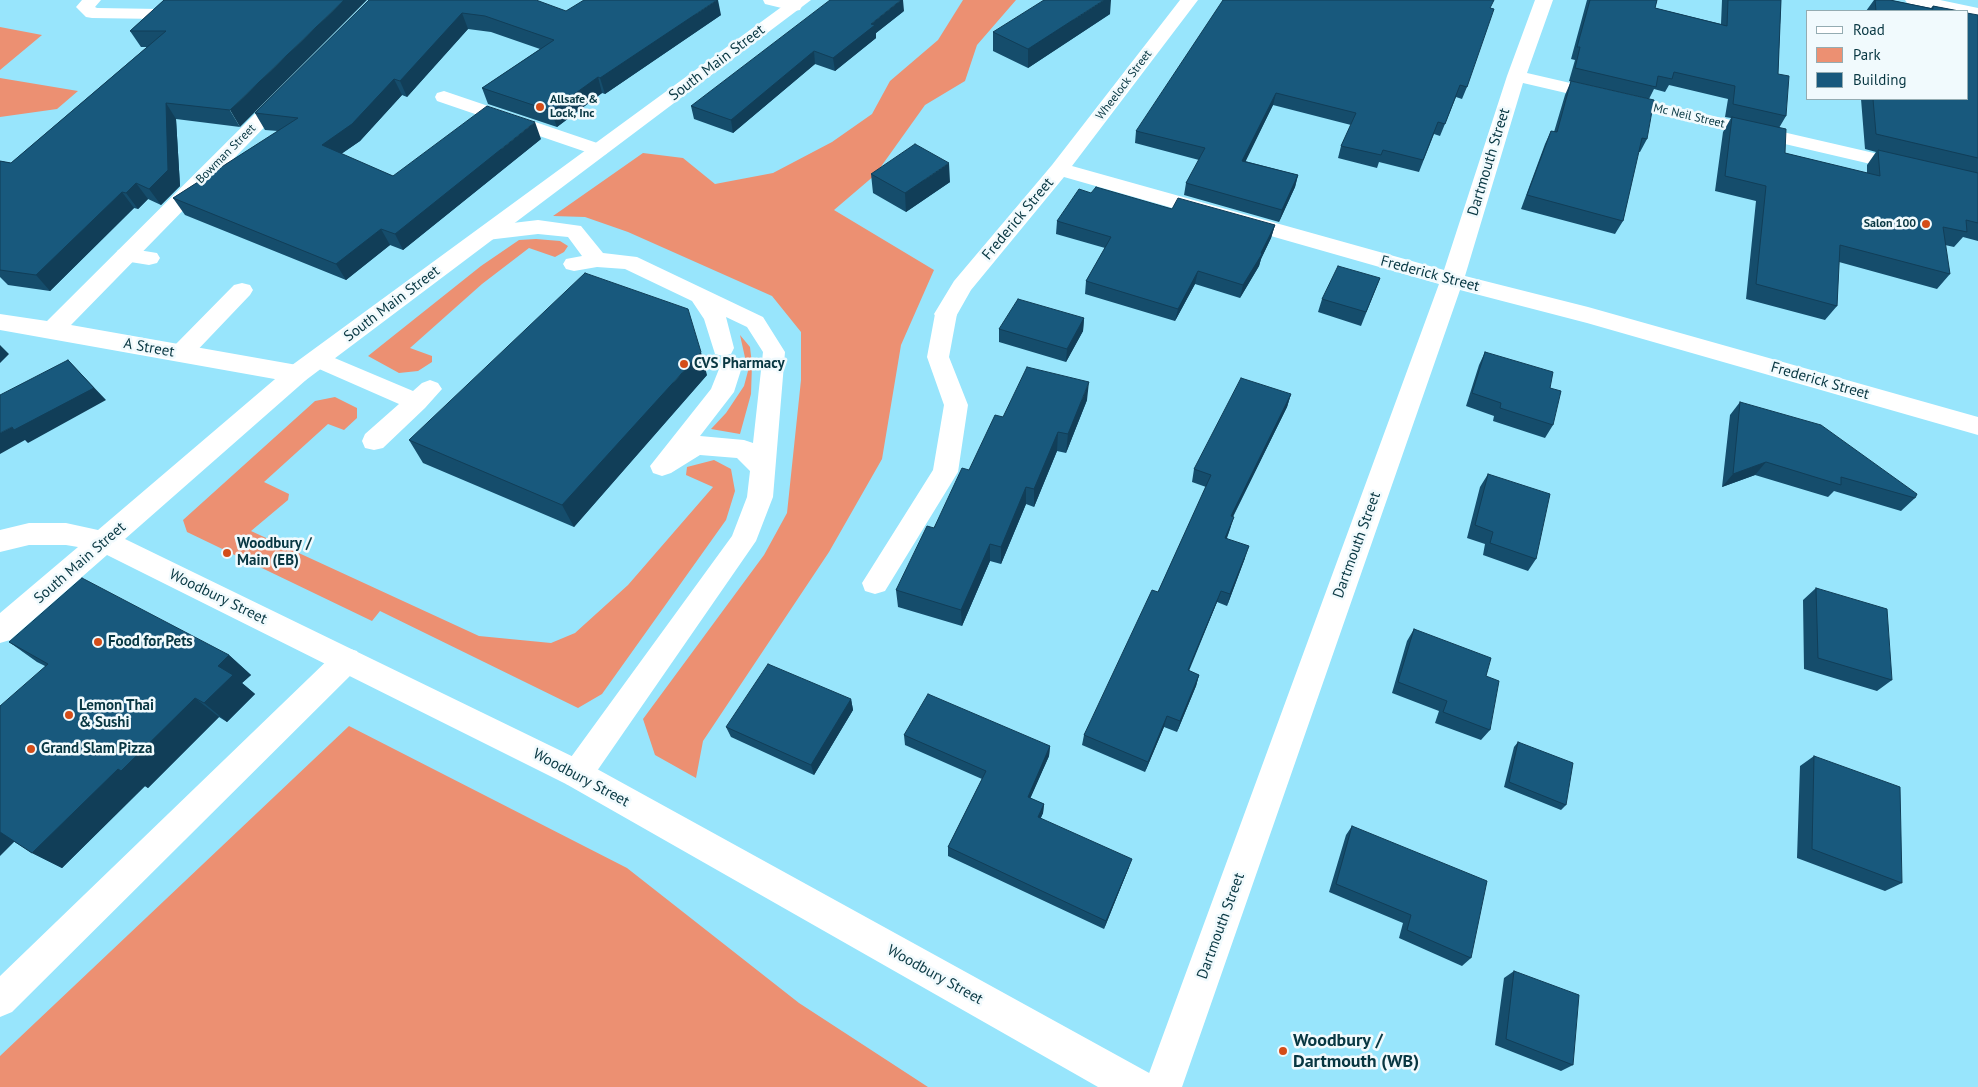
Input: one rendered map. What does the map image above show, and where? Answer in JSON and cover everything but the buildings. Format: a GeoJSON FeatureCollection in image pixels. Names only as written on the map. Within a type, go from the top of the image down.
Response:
{"type":"FeatureCollection","features":[{"type":"Feature","properties":{"kind":"street"},"geometry":{"type":"LineString","coordinates":[[92,0],[85,7],[92,13],[160,14]]}},
{"type":"Feature","properties":{"kind":"street","name":"Wheelock Street"},"geometry":{"type":"LineString","coordinates":[[1060,169],[1189,0]]}},
{"type":"Feature","properties":{"kind":"street","name":"Dartmouth Street"},"geometry":{"type":"LineString","coordinates":[[1163,1087],[1452,280],[1516,76],[1544,0]]}},
{"type":"Feature","properties":{"kind":"street"},"geometry":{"type":"LineString","coordinates":[[1914,0],[1963,10]]}},
{"type":"Feature","properties":{"kind":"street","name":"South Main Street"},"geometry":{"type":"LineString","coordinates":[[0,632],[106,542],[297,374],[798,3]]}},
{"type":"Feature","properties":{"kind":"street","name":"Mc Neil Street"},"geometry":{"type":"LineString","coordinates":[[1516,76],[1978,182]]}},
{"type":"Feature","properties":{"kind":"street","name":"Bowman Street"},"geometry":{"type":"LineString","coordinates":[[52,330],[300,80]]}},
{"type":"Feature","properties":{"kind":"street","name":"Frederick Street"},"geometry":{"type":"LineString","coordinates":[[946,314],[962,286],[1060,169],[1452,280],[1588,315],[1978,426]]}},
{"type":"Feature","properties":{"kind":"street","name":"A Street"},"geometry":{"type":"LineString","coordinates":[[0,322],[297,374]]}},
{"type":"Feature","properties":{"kind":"street","name":"Woodbury Street"},"geometry":{"type":"LineString","coordinates":[[0,541],[29,534],[66,534],[106,542],[578,774],[1123,1084]]}},
{"type":"Feature","properties":{"kind":"lane"},"geometry":{"type":"LineString","coordinates":[[771,0],[798,3]]}},
{"type":"Feature","properties":{"kind":"lane"},"geometry":{"type":"LineString","coordinates":[[444,97],[599,150]]}},
{"type":"Feature","properties":{"kind":"lane"},"geometry":{"type":"LineString","coordinates":[[487,233],[538,227],[574,231],[586,262],[628,262],[756,322],[774,352],[760,497],[743,541],[578,774]]}},
{"type":"Feature","properties":{"kind":"lane"},"geometry":{"type":"LineString","coordinates":[[126,256],[149,258]]}},
{"type":"Feature","properties":{"kind":"lane"},"geometry":{"type":"LineString","coordinates":[[181,353],[242,290]]}},
{"type":"Feature","properties":{"kind":"lane"},"geometry":{"type":"LineString","coordinates":[[699,295],[715,318],[726,359],[722,392],[662,466],[696,445],[744,450],[763,470]]}},
{"type":"Feature","properties":{"kind":"lane"},"geometry":{"type":"LineString","coordinates":[[875,583],[945,472],[956,405],[938,357],[946,314]]}},
{"type":"Feature","properties":{"kind":"lane"},"geometry":{"type":"LineString","coordinates":[[318,359],[424,396],[374,441]]}},
{"type":"Feature","properties":{"kind":"lane"},"geometry":{"type":"LineString","coordinates":[[0,1000],[347,660]]}},
{"type":"Feature","properties":{"kind":"green space"},"geometry":{"type":"Polygon","coordinates":[[[963,0],[1016,0],[977,45],[965,81],[925,105],[875,175],[834,210],[934,270],[901,345],[882,459],[829,552],[703,741],[696,778],[655,755],[643,719],[764,555],[787,513],[801,380],[801,332],[772,296],[628,232],[585,217],[553,216],[643,153],[683,158],[715,184],[773,173],[832,142],[872,114],[890,81],[938,40],[963,0]]]}},
{"type":"Feature","properties":{"kind":"green space"},"geometry":{"type":"Polygon","coordinates":[[[0,27],[42,35],[0,70],[0,27]]]}},
{"type":"Feature","properties":{"kind":"green space"},"geometry":{"type":"Polygon","coordinates":[[[0,78],[78,91],[57,109],[0,117],[0,78]]]}},
{"type":"Feature","properties":{"kind":"green space"},"geometry":{"type":"Polygon","coordinates":[[[519,240],[560,241],[568,246],[564,252],[555,257],[529,248],[482,284],[410,348],[432,356],[432,362],[418,371],[399,373],[368,356],[481,266],[519,240]]]}},
{"type":"Feature","properties":{"kind":"green space"},"geometry":{"type":"Polygon","coordinates":[[[740,335],[750,347],[752,364],[751,394],[740,434],[711,429],[726,413],[744,386],[748,371],[740,335]]]}},
{"type":"Feature","properties":{"kind":"green space"},"geometry":{"type":"Polygon","coordinates":[[[335,397],[357,408],[357,418],[344,430],[328,424],[264,482],[289,494],[288,500],[251,531],[479,636],[551,643],[575,633],[628,585],[713,487],[686,475],[687,467],[714,460],[731,469],[735,491],[726,520],[602,694],[578,708],[380,611],[372,621],[187,532],[183,520],[315,401],[335,397]]]}},
{"type":"Feature","properties":{"kind":"green space"},"geometry":{"type":"Polygon","coordinates":[[[349,726],[627,868],[799,1003],[928,1087],[0,1087],[0,1056],[349,726]]]}},
{"type":"Feature","properties":{"kind":"place","name":"Allsafe & Lock, Inc"},"geometry":{"type":"Point","coordinates":[540,107]}},
{"type":"Feature","properties":{"kind":"place","name":"Salon 100"},"geometry":{"type":"Point","coordinates":[1926,224]}},
{"type":"Feature","properties":{"kind":"place","name":"CVS Pharmacy"},"geometry":{"type":"Point","coordinates":[684,364]}},
{"type":"Feature","properties":{"kind":"place","name":"Woodbury / Main (EB)"},"geometry":{"type":"Point","coordinates":[227,553]}},
{"type":"Feature","properties":{"kind":"place","name":"Food for Pets"},"geometry":{"type":"Point","coordinates":[98,642]}},
{"type":"Feature","properties":{"kind":"place","name":"Lemon Thai & Sushi"},"geometry":{"type":"Point","coordinates":[69,715]}},
{"type":"Feature","properties":{"kind":"place","name":"Grand Slam Pizza"},"geometry":{"type":"Point","coordinates":[31,749]}},
{"type":"Feature","properties":{"kind":"place","name":"Woodbury / Dartmouth (WB)"},"geometry":{"type":"Point","coordinates":[1283,1051]}}]}
